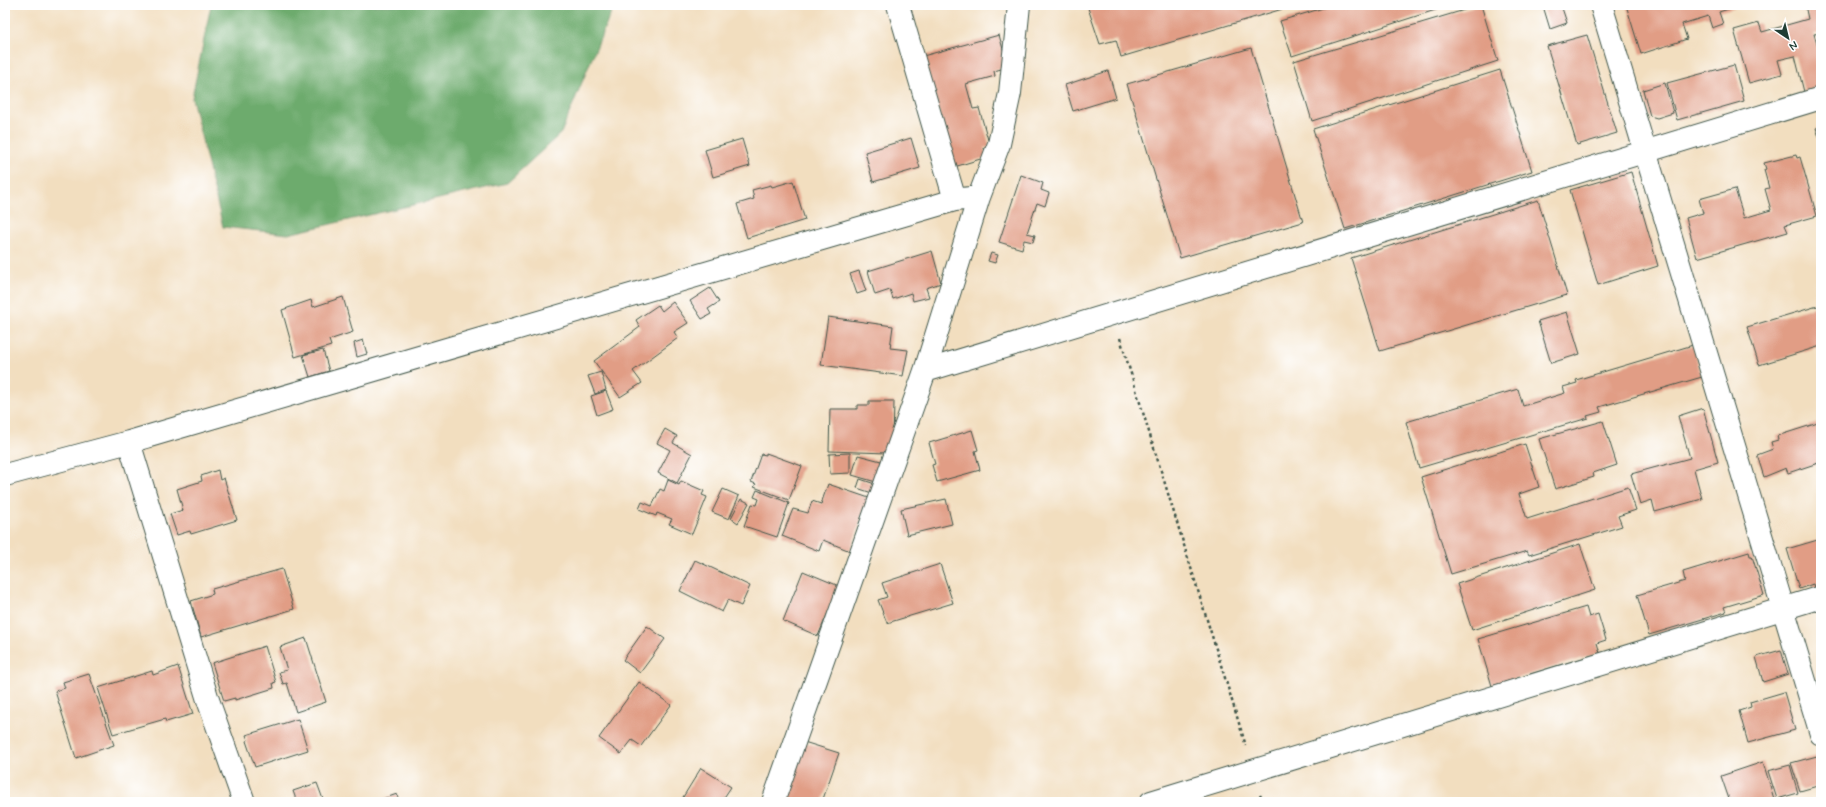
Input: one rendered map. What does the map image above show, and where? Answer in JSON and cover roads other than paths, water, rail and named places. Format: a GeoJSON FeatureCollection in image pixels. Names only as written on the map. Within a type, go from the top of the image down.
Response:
{"type":"FeatureCollection","features":[{"type":"Feature","properties":{"kind":"street"},"geometry":{"type":"LineString","coordinates":[[898,5],[955,200]]}},
{"type":"Feature","properties":{"kind":"street"},"geometry":{"type":"LineString","coordinates":[[773,802],[925,371],[979,197],[999,144],[1010,93],[1019,5]]}},
{"type":"Feature","properties":{"kind":"street"},"geometry":{"type":"LineString","coordinates":[[1601,5],[1646,150],[1782,609],[1821,734]]}},
{"type":"Feature","properties":{"kind":"street"},"geometry":{"type":"LineString","coordinates":[[925,371],[1646,150],[1821,98]]}},
{"type":"Feature","properties":{"kind":"street"},"geometry":{"type":"LineString","coordinates":[[5,475],[129,442],[955,200],[979,197]]}},
{"type":"Feature","properties":{"kind":"street"},"geometry":{"type":"LineString","coordinates":[[129,442],[208,700],[244,802]]}},
{"type":"Feature","properties":{"kind":"street"},"geometry":{"type":"LineString","coordinates":[[1151,802],[1821,597]]}}]}
